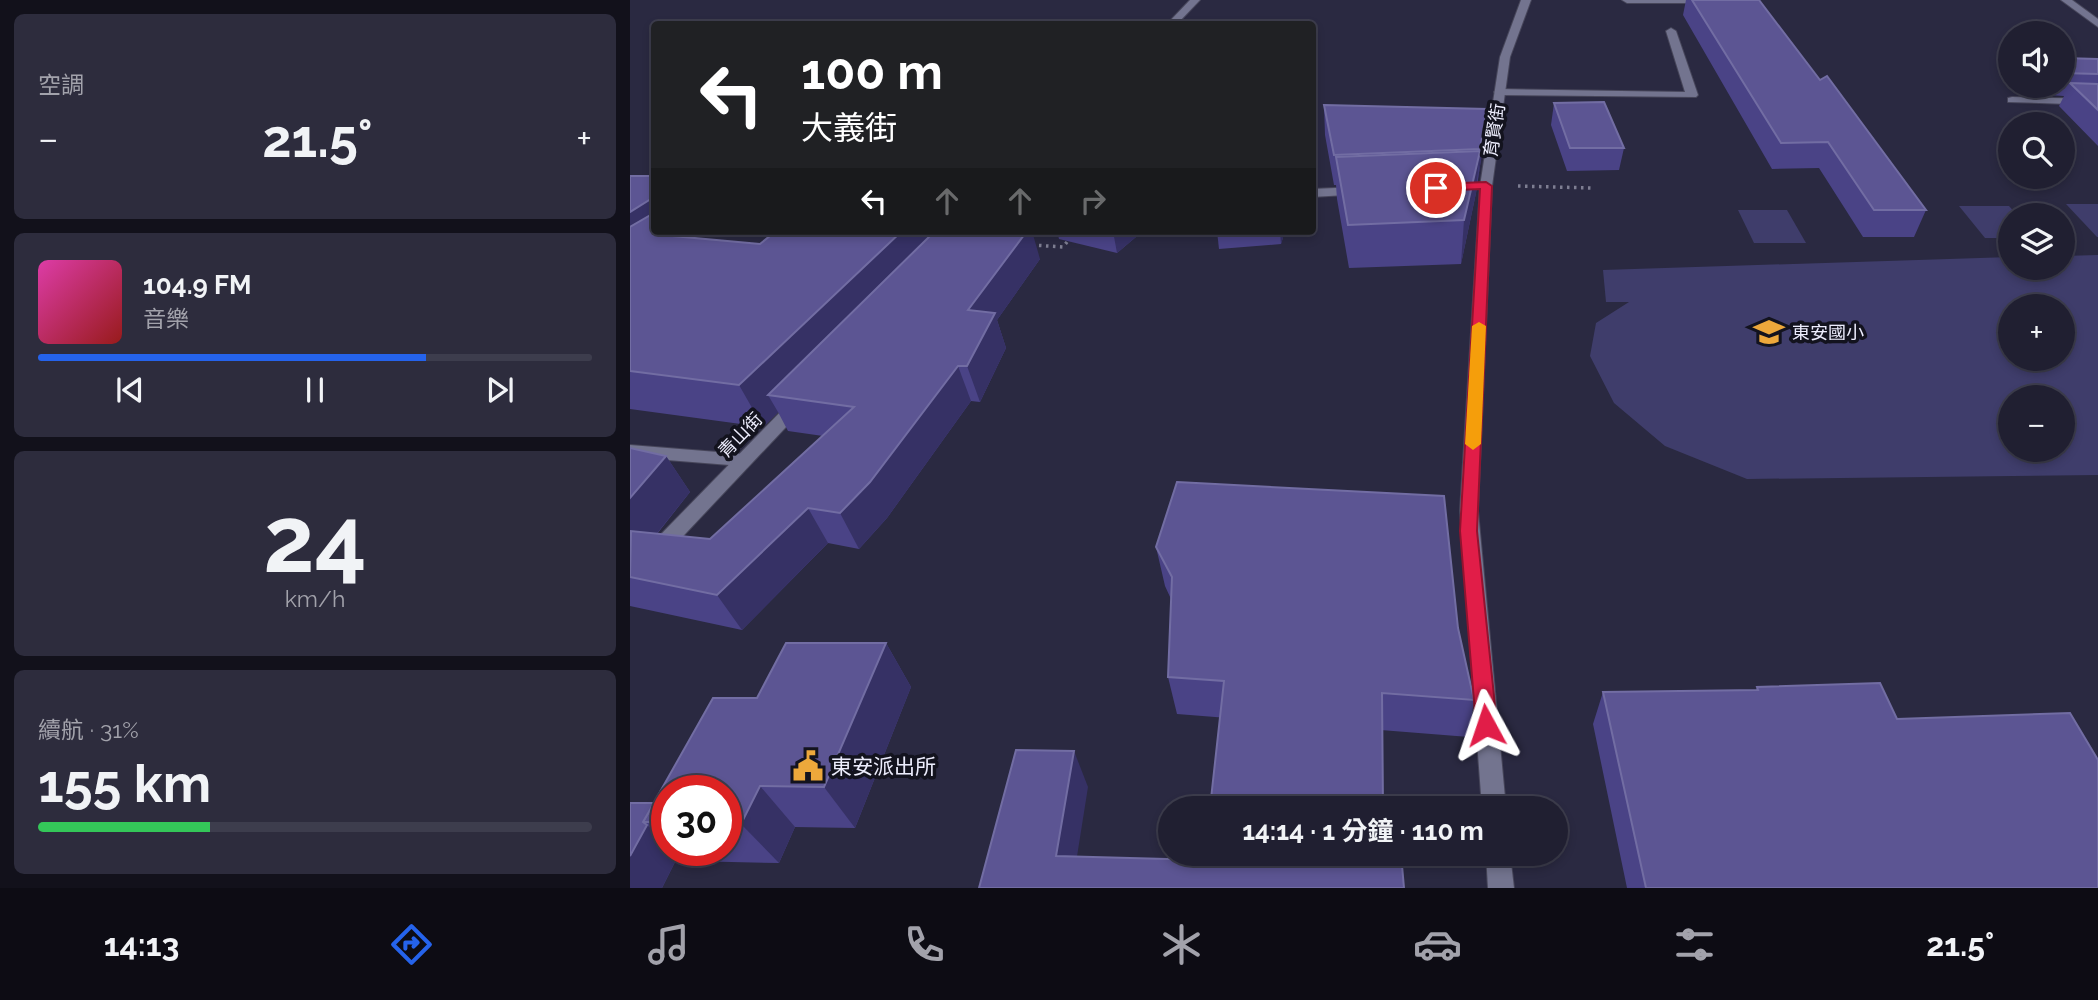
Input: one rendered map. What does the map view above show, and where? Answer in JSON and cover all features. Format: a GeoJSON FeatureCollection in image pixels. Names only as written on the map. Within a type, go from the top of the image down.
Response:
{"type":"FeatureCollection","features":[{"type":"Feature","properties":{"kind":"street"},"geometry":{"type":"LineString","coordinates":[[1175,21],[1195,0]]}},
{"type":"Feature","properties":{"kind":"street","name":"育賢街"},"geometry":{"type":"LineString","coordinates":[[1493,796],[1469,531],[1479,186],[1506,57],[1525,0]]}},
{"type":"Feature","properties":{"kind":"street"},"geometry":{"type":"LineString","coordinates":[[1627,0],[1721,0]]}},
{"type":"Feature","properties":{"kind":"street"},"geometry":{"type":"LineString","coordinates":[[2066,0],[2098,24]]}},
{"type":"Feature","properties":{"kind":"street"},"geometry":{"type":"LineString","coordinates":[[1500,92],[1692,95],[1671,31]]}},
{"type":"Feature","properties":{"kind":"street"},"geometry":{"type":"LineString","coordinates":[[2012,100],[2098,102]]}},
{"type":"Feature","properties":{"kind":"street"},"geometry":{"type":"LineString","coordinates":[[1316,193],[1366,191]]}},
{"type":"Feature","properties":{"kind":"street"},"geometry":{"type":"LineString","coordinates":[[630,276],[691,235]]}},
{"type":"Feature","properties":{"kind":"street","name":"青山街"},"geometry":{"type":"LineString","coordinates":[[630,579],[811,391]]}},
{"type":"Feature","properties":{"kind":"street"},"geometry":{"type":"LineString","coordinates":[[630,451],[742,460]]}},
{"type":"Feature","properties":{"kind":"street"},"geometry":{"type":"LineString","coordinates":[[1499,866],[1501,888]]}},
{"type":"Feature","properties":{"kind":"path"},"geometry":{"type":"LineString","coordinates":[[1479,186],[1592,188]]}},
{"type":"Feature","properties":{"kind":"path"},"geometry":{"type":"LineString","coordinates":[[1023,245],[1063,247],[1073,235]]}},
{"type":"Feature","properties":{"kind":"shaded area"},"geometry":{"type":"Polygon","coordinates":[[[2075,204],[2098,204],[2097,237],[2075,214],[2075,204]]]}},
{"type":"Feature","properties":{"kind":"shaded area"},"geometry":{"type":"Polygon","coordinates":[[[1959,206],[1998,206],[1998,238],[1985,238],[1959,206]]]}},
{"type":"Feature","properties":{"kind":"shaded area"},"geometry":{"type":"Polygon","coordinates":[[[1738,210],[1787,210],[1806,243],[1754,243],[1738,210]]]}},
{"type":"Feature","properties":{"kind":"shaded area"},"geometry":{"type":"Polygon","coordinates":[[[2098,255],[2098,475],[1747,479],[1665,446],[1614,403],[1590,356],[1596,323],[1629,302],[1606,302],[1603,270],[1998,257],[1998,280],[2075,280],[2075,256],[2098,255]]]}},
{"type":"Feature","properties":{"kind":"building"},"geometry":{"type":"Polygon","coordinates":[[[1692,0],[1759,0],[1820,80],[1827,76],[1926,210],[1874,210],[1828,142],[1781,143],[1692,0]]]}},
{"type":"Feature","properties":{"kind":"building"},"geometry":{"type":"Polygon","coordinates":[[[2075,58],[2098,59],[2098,74],[2075,73],[2075,58]]]}},
{"type":"Feature","properties":{"kind":"building"},"geometry":{"type":"Polygon","coordinates":[[[2075,83],[2098,84],[2098,110],[2075,88],[2075,83]]]}},
{"type":"Feature","properties":{"kind":"building"},"geometry":{"type":"Polygon","coordinates":[[[1604,102],[1624,148],[1570,148],[1554,103],[1604,102]]]}},
{"type":"Feature","properties":{"kind":"building"},"geometry":{"type":"Polygon","coordinates":[[[1324,105],[1487,109],[1480,149],[1334,155],[1324,105]]]}},
{"type":"Feature","properties":{"kind":"building"},"geometry":{"type":"Polygon","coordinates":[[[1480,151],[1464,220],[1348,225],[1336,157],[1480,151]]]}},
{"type":"Feature","properties":{"kind":"building"},"geometry":{"type":"Polygon","coordinates":[[[630,176],[651,176],[651,199],[630,212],[630,176]]]}},
{"type":"Feature","properties":{"kind":"building"},"geometry":{"type":"Polygon","coordinates":[[[651,215],[651,235],[760,244],[771,235],[898,235],[739,385],[630,371],[630,227],[651,215]]]}},
{"type":"Feature","properties":{"kind":"building"},"geometry":{"type":"Polygon","coordinates":[[[931,235],[1024,235],[968,310],[995,313],[967,366],[958,366],[870,482],[840,513],[808,508],[717,595],[630,577],[631,531],[710,539],[854,407],[768,395],[931,235]]]}},
{"type":"Feature","properties":{"kind":"building"},"geometry":{"type":"Polygon","coordinates":[[[630,448],[666,456],[630,498],[630,448]]]}},
{"type":"Feature","properties":{"kind":"building"},"geometry":{"type":"Polygon","coordinates":[[[1177,482],[1444,496],[1458,628],[1474,700],[1382,693],[1383,796],[1211,796],[1224,681],[1168,677],[1172,577],[1156,547],[1177,482]]]}},
{"type":"Feature","properties":{"kind":"building"},"geometry":{"type":"Polygon","coordinates":[[[786,643],[886,643],[824,787],[760,786],[742,822],[742,775],[670,775],[713,698],[757,698],[786,643]]]}},
{"type":"Feature","properties":{"kind":"building"},"geometry":{"type":"Polygon","coordinates":[[[1880,683],[1897,719],[2070,713],[2098,760],[2098,888],[1646,888],[1603,692],[1758,690],[1757,687],[1880,683]]]}},
{"type":"Feature","properties":{"kind":"building"},"geometry":{"type":"Polygon","coordinates":[[[1016,750],[1074,751],[1056,856],[1158,859],[1158,866],[1402,866],[1404,888],[979,888],[1016,750]]]}},
{"type":"Feature","properties":{"kind":"building"},"geometry":{"type":"Polygon","coordinates":[[[630,803],[651,803],[643,822],[647,825],[630,856],[630,803]]]}},
{"type":"Feature","properties":{"kind":"building"},"geometry":{"type":"Polygon","coordinates":[[[651,808],[651,822],[643,822],[651,808]]]}},
{"type":"Feature","properties":{"kind":"slow traffic"},"geometry":{"type":"LineString","coordinates":[[1473,444],[1479,326]]}},
{"type":"Feature","properties":{"kind":"place","name":"東安國小"},"geometry":{"type":"Point","coordinates":[1769,332]}},
{"type":"Feature","properties":{"kind":"place","name":"東安派出所"},"geometry":{"type":"Point","coordinates":[808,766]}},
{"type":"Feature","properties":{"kind":"route"},"geometry":{"type":"LineString","coordinates":[[1436,188],[1486,186],[1469,531],[1486,725]]}}]}
